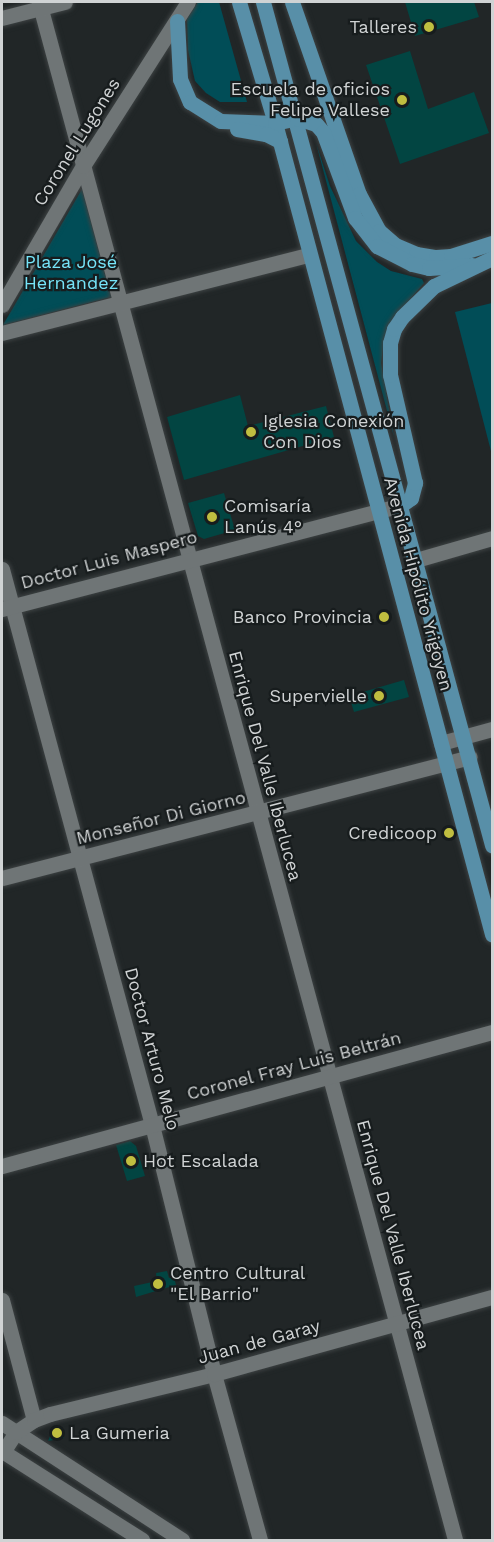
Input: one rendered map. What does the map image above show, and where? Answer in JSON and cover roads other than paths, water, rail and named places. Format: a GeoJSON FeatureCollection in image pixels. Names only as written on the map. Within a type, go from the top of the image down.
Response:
{"type":"FeatureCollection","features":[{"type":"Feature","properties":{"kind":"main road","name":"Avenida Hipólito Yrigoyen"},"geometry":{"type":"LineString","coordinates":[[239,2],[280,141],[492,934]]}},
{"type":"Feature","properties":{"kind":"main road","name":"Avenida Hipólito Yrigoyen"},"geometry":{"type":"LineString","coordinates":[[263,2],[297,118],[492,845]]}},
{"type":"Feature","properties":{"kind":"main road"},"geometry":{"type":"LineString","coordinates":[[292,2],[329,130],[346,199],[366,235],[377,246],[412,264],[429,268],[472,266]]}},
{"type":"Feature","properties":{"kind":"main road"},"geometry":{"type":"LineString","coordinates":[[177,21],[178,67],[184,93],[199,110],[238,129],[266,134],[280,141]]}},
{"type":"Feature","properties":{"kind":"main road"},"geometry":{"type":"LineString","coordinates":[[221,121],[275,123],[297,118],[329,130],[368,214],[379,231],[395,245],[416,254],[436,257],[460,254],[492,243]]}},
{"type":"Feature","properties":{"kind":"main road"},"geometry":{"type":"LineString","coordinates":[[401,505],[411,498],[415,483],[390,375],[390,343],[402,317],[434,286],[492,258]]}},
{"type":"Feature","properties":{"kind":"street"},"geometry":{"type":"LineString","coordinates":[[2,18],[40,5],[64,2]]}},
{"type":"Feature","properties":{"kind":"street","name":"Coronel Lugones"},"geometry":{"type":"LineString","coordinates":[[2,305],[83,166],[188,2]]}},
{"type":"Feature","properties":{"kind":"street","name":"Enrique Del Valle Iberlucea"},"geometry":{"type":"LineString","coordinates":[[40,5],[455,1540]]}},
{"type":"Feature","properties":{"kind":"street"},"geometry":{"type":"LineString","coordinates":[[2,333],[120,301],[309,255]]}},
{"type":"Feature","properties":{"kind":"street","name":"Doctor Luis Maspero"},"geometry":{"type":"LineString","coordinates":[[7,608],[401,505]]}},
{"type":"Feature","properties":{"kind":"street"},"geometry":{"type":"LineString","coordinates":[[416,560],[492,538]]}},
{"type":"Feature","properties":{"kind":"street","name":"Doctor Arturo Melo"},"geometry":{"type":"LineString","coordinates":[[2,569],[7,608],[81,858],[152,1125],[214,1374],[260,1540]]}},
{"type":"Feature","properties":{"kind":"street"},"geometry":{"type":"LineString","coordinates":[[441,743],[492,729]]}},
{"type":"Feature","properties":{"kind":"street","name":"Monseñor Di Giorno"},"geometry":{"type":"LineString","coordinates":[[2,878],[470,757]]}},
{"type":"Feature","properties":{"kind":"street","name":"Coronel Fray Luis Beltrán"},"geometry":{"type":"LineString","coordinates":[[2,1166],[492,1032]]}},
{"type":"Feature","properties":{"kind":"street","name":"Juan de Garay"},"geometry":{"type":"LineString","coordinates":[[16,1432],[34,1420],[214,1374],[492,1297]]}},
{"type":"Feature","properties":{"kind":"street"},"geometry":{"type":"LineString","coordinates":[[2,1300],[34,1420]]}},
{"type":"Feature","properties":{"kind":"street"},"geometry":{"type":"LineString","coordinates":[[2,1423],[182,1540]]}},
{"type":"Feature","properties":{"kind":"street"},"geometry":{"type":"LineString","coordinates":[[16,1432],[2,1452],[142,1540]]}},
{"type":"Feature","properties":{"kind":"place","name":"Talleres"},"geometry":{"type":"Point","coordinates":[429,27]}},
{"type":"Feature","properties":{"kind":"place","name":"Escuela de oficios Felipe Vallese"},"geometry":{"type":"Point","coordinates":[402,100]}},
{"type":"Feature","properties":{"kind":"place","name":"Iglesia Conexión Con Dios"},"geometry":{"type":"Point","coordinates":[251,432]}},
{"type":"Feature","properties":{"kind":"place","name":"Comisaría Lanús 4°"},"geometry":{"type":"Point","coordinates":[212,517]}},
{"type":"Feature","properties":{"kind":"place","name":"Banco Provincia"},"geometry":{"type":"Point","coordinates":[384,617]}},
{"type":"Feature","properties":{"kind":"place","name":"Supervielle"},"geometry":{"type":"Point","coordinates":[379,696]}},
{"type":"Feature","properties":{"kind":"place","name":"Credicoop"},"geometry":{"type":"Point","coordinates":[449,833]}},
{"type":"Feature","properties":{"kind":"place","name":"Hot Escalada"},"geometry":{"type":"Point","coordinates":[131,1161]}},
{"type":"Feature","properties":{"kind":"place","name":"Centro Cultural \"El Barrio\""},"geometry":{"type":"Point","coordinates":[158,1284]}},
{"type":"Feature","properties":{"kind":"place","name":"La Gumeria"},"geometry":{"type":"Point","coordinates":[57,1433]}},
{"type":"Feature","properties":{"kind":"park label","name":"Plaza José Hernandez"},"geometry":{"type":"Point","coordinates":[71,273]}}]}
